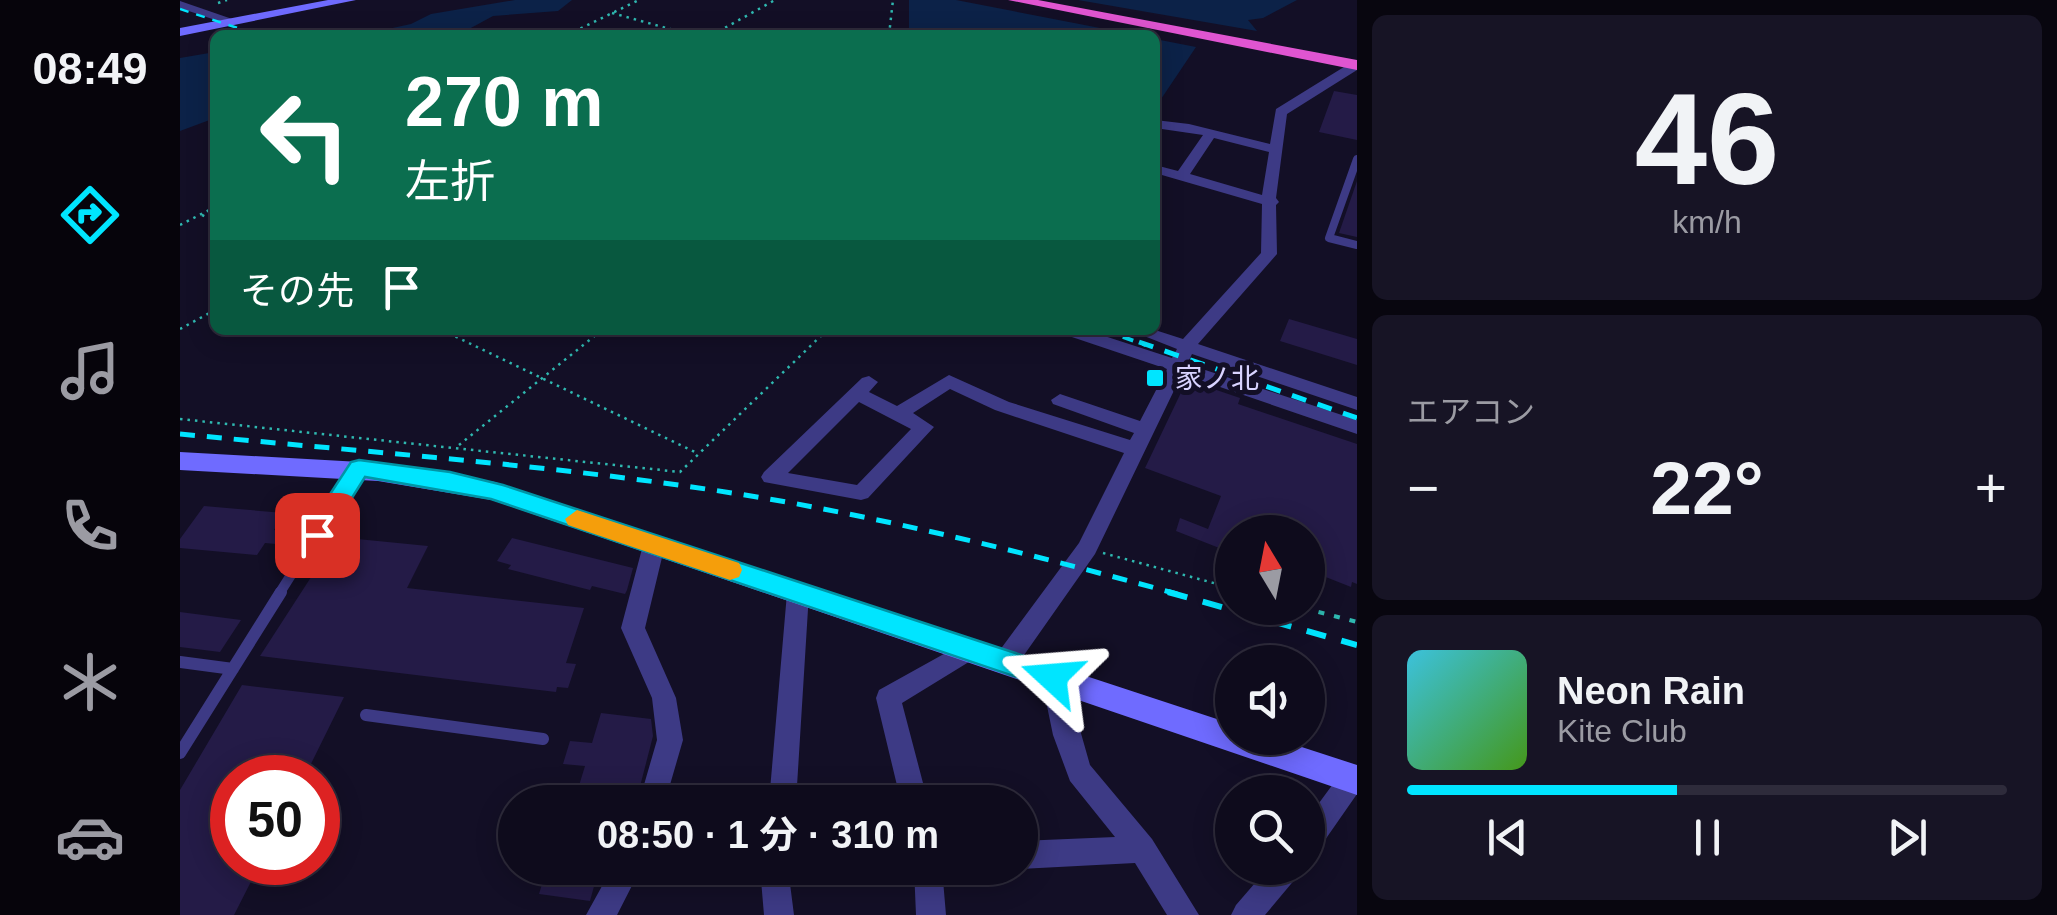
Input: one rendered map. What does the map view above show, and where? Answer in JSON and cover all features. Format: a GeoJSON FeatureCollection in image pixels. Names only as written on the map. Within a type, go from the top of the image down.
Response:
{"type":"FeatureCollection","features":[{"type":"Feature","properties":{"kind":"highway"},"geometry":{"type":"LineString","coordinates":[[1015,0],[1357,64]]}},
{"type":"Feature","properties":{"kind":"highway"},"geometry":{"type":"LineString","coordinates":[[1043,0],[1357,64]]}},
{"type":"Feature","properties":{"kind":"main road"},"geometry":{"type":"LineString","coordinates":[[180,32],[349,0]]}},
{"type":"Feature","properties":{"kind":"main road"},"geometry":{"type":"LineString","coordinates":[[180,460],[414,473],[495,491],[1355,779]]}},
{"type":"Feature","properties":{"kind":"street"},"geometry":{"type":"LineString","coordinates":[[180,4],[231,22]]}},
{"type":"Feature","properties":{"kind":"street"},"geometry":{"type":"LineString","coordinates":[[1006,661],[1087,548],[1174,366],[1212,313],[1269,254],[1269,198],[1280,112],[1357,64]]}},
{"type":"Feature","properties":{"kind":"street"},"geometry":{"type":"LineString","coordinates":[[1160,125],[1275,149]]}},
{"type":"Feature","properties":{"kind":"street"},"geometry":{"type":"LineString","coordinates":[[1181,176],[1211,133]]}},
{"type":"Feature","properties":{"kind":"street"},"geometry":{"type":"LineString","coordinates":[[1160,171],[1272,202]]}},
{"type":"Feature","properties":{"kind":"street"},"geometry":{"type":"LineString","coordinates":[[1084,335],[1357,427]]}},
{"type":"Feature","properties":{"kind":"street"},"geometry":{"type":"LineString","coordinates":[[1153,335],[1357,404]]}},
{"type":"Feature","properties":{"kind":"street"},"geometry":{"type":"LineString","coordinates":[[900,413],[949,382],[1002,406],[1135,449]]}},
{"type":"Feature","properties":{"kind":"street"},"geometry":{"type":"LineString","coordinates":[[863,388],[900,413],[924,427],[861,493],[771,477],[863,388]]}},
{"type":"Feature","properties":{"kind":"street"},"geometry":{"type":"LineString","coordinates":[[1060,400],[1144,429]]}},
{"type":"Feature","properties":{"kind":"street"},"geometry":{"type":"LineString","coordinates":[[654,545],[634,628],[664,698],[670,740],[658,785]]}},
{"type":"Feature","properties":{"kind":"street"},"geometry":{"type":"LineString","coordinates":[[783,785],[798,593]]}},
{"type":"Feature","properties":{"kind":"street"},"geometry":{"type":"LineString","coordinates":[[910,785],[888,698],[969,650]]}},
{"type":"Feature","properties":{"kind":"street"},"geometry":{"type":"LineString","coordinates":[[1052,677],[1079,772],[1142,850],[1184,915]]}},
{"type":"Feature","properties":{"kind":"street"},"geometry":{"type":"LineString","coordinates":[[1325,818],[1355,779]]}},
{"type":"Feature","properties":{"kind":"street"},"geometry":{"type":"LineString","coordinates":[[1038,855],[1142,850]]}},
{"type":"Feature","properties":{"kind":"street"},"geometry":{"type":"LineString","coordinates":[[609,914],[620,885]]}},
{"type":"Feature","properties":{"kind":"street"},"geometry":{"type":"LineString","coordinates":[[776,885],[779,915]]}},
{"type":"Feature","properties":{"kind":"street"},"geometry":{"type":"LineString","coordinates":[[929,885],[931,915]]}},
{"type":"Feature","properties":{"kind":"street"},"geometry":{"type":"LineString","coordinates":[[1246,915],[1272,885]]}},
{"type":"Feature","properties":{"kind":"lane"},"geometry":{"type":"LineString","coordinates":[[1357,158],[1328,238],[1357,245]]}},
{"type":"Feature","properties":{"kind":"lane"},"geometry":{"type":"LineString","coordinates":[[180,753],[359,468]]}},
{"type":"Feature","properties":{"kind":"lane"},"geometry":{"type":"LineString","coordinates":[[180,662],[232,669]]}},
{"type":"Feature","properties":{"kind":"lane"},"geometry":{"type":"LineString","coordinates":[[366,714],[543,740]]}},
{"type":"Feature","properties":{"kind":"path"},"geometry":{"type":"LineString","coordinates":[[577,30],[639,0]]}},
{"type":"Feature","properties":{"kind":"path"},"geometry":{"type":"LineString","coordinates":[[721,30],[775,0]]}},
{"type":"Feature","properties":{"kind":"path"},"geometry":{"type":"LineString","coordinates":[[890,30],[893,0]]}},
{"type":"Feature","properties":{"kind":"path"},"geometry":{"type":"LineString","coordinates":[[612,13],[674,30]]}},
{"type":"Feature","properties":{"kind":"path"},"geometry":{"type":"LineString","coordinates":[[180,225],[210,210]]}},
{"type":"Feature","properties":{"kind":"path"},"geometry":{"type":"LineString","coordinates":[[201,214],[210,218]]}},
{"type":"Feature","properties":{"kind":"path"},"geometry":{"type":"LineString","coordinates":[[180,329],[210,313]]}},
{"type":"Feature","properties":{"kind":"path"},"geometry":{"type":"LineString","coordinates":[[452,335],[698,453]]}},
{"type":"Feature","properties":{"kind":"path"},"geometry":{"type":"LineString","coordinates":[[458,446],[596,335]]}},
{"type":"Feature","properties":{"kind":"path"},"geometry":{"type":"LineString","coordinates":[[180,419],[680,472],[821,335]]}},
{"type":"Feature","properties":{"kind":"path"},"geometry":{"type":"LineString","coordinates":[[1087,548],[1215,583]]}},
{"type":"Feature","properties":{"kind":"path"},"geometry":{"type":"LineString","coordinates":[[1325,614],[1357,622]]}},
{"type":"Feature","properties":{"kind":"water"},"geometry":{"type":"Polygon","coordinates":[[[515,0],[572,0],[558,11],[493,16],[467,30],[383,30],[411,24],[431,14],[515,0]]]}},
{"type":"Feature","properties":{"kind":"water"},"geometry":{"type":"Polygon","coordinates":[[[909,0],[956,0],[1110,30],[909,30],[909,0]]]}},
{"type":"Feature","properties":{"kind":"water"},"geometry":{"type":"Polygon","coordinates":[[[1078,0],[1297,0],[1263,18],[1248,20],[1257,31],[1078,0]]]}},
{"type":"Feature","properties":{"kind":"water"},"geometry":{"type":"Polygon","coordinates":[[[1160,40],[1196,47],[1160,101],[1160,40]]]}},
{"type":"Feature","properties":{"kind":"water"},"geometry":{"type":"Polygon","coordinates":[[[210,53],[210,120],[180,131],[180,58],[210,53]]]}},
{"type":"Feature","properties":{"kind":"building"},"geometry":{"type":"Polygon","coordinates":[[[1334,91],[1357,95],[1357,140],[1319,132],[1334,91]]]}},
{"type":"Feature","properties":{"kind":"building"},"geometry":{"type":"Polygon","coordinates":[[[1357,181],[1357,237],[1339,233],[1357,181]]]}},
{"type":"Feature","properties":{"kind":"building"},"geometry":{"type":"Polygon","coordinates":[[[1289,319],[1357,339],[1357,365],[1280,341],[1289,319]]]}},
{"type":"Feature","properties":{"kind":"building"},"geometry":{"type":"Polygon","coordinates":[[[1187,380],[1240,398],[1238,404],[1357,444],[1357,584],[1352,582],[1351,587],[1325,577],[1325,515],[1215,515],[1215,546],[1176,531],[1180,518],[1208,529],[1221,496],[1145,468],[1187,380]]]}},
{"type":"Feature","properties":{"kind":"building"},"geometry":{"type":"Polygon","coordinates":[[[204,506],[284,513],[274,530],[295,532],[287,545],[265,543],[257,555],[180,548],[180,539],[204,506]]]}},
{"type":"Feature","properties":{"kind":"building"},"geometry":{"type":"Polygon","coordinates":[[[337,537],[428,546],[407,588],[584,608],[566,663],[576,664],[568,688],[557,687],[556,692],[260,656],[337,537]]]}},
{"type":"Feature","properties":{"kind":"building"},"geometry":{"type":"Polygon","coordinates":[[[512,538],[633,568],[627,590],[625,594],[592,586],[590,590],[508,569],[511,565],[497,561],[512,538]]]}},
{"type":"Feature","properties":{"kind":"building"},"geometry":{"type":"Polygon","coordinates":[[[180,612],[241,620],[220,652],[180,647],[180,612]]]}},
{"type":"Feature","properties":{"kind":"building"},"geometry":{"type":"Polygon","coordinates":[[[242,685],[344,697],[315,755],[210,755],[210,885],[249,885],[234,915],[180,915],[180,790],[242,685]]]}},
{"type":"Feature","properties":{"kind":"building"},"geometry":{"type":"Polygon","coordinates":[[[601,713],[651,719],[653,736],[640,785],[579,785],[585,766],[563,764],[570,741],[592,743],[601,713]]]}},
{"type":"Feature","properties":{"kind":"building"},"geometry":{"type":"Polygon","coordinates":[[[542,885],[594,885],[590,901],[539,894],[542,885]]]}},
{"type":"Feature","properties":{"kind":"railway"},"geometry":{"type":"LineString","coordinates":[[180,9],[244,30]]}},
{"type":"Feature","properties":{"kind":"railway"},"geometry":{"type":"LineString","coordinates":[[1117,335],[1146,345]]}},
{"type":"Feature","properties":{"kind":"railway"},"geometry":{"type":"LineString","coordinates":[[1139,342],[1357,418]]}},
{"type":"Feature","properties":{"kind":"railway"},"geometry":{"type":"LineString","coordinates":[[180,434],[640,480],[792,503],[937,533],[1177,594]]}},
{"type":"Feature","properties":{"kind":"railway"},"geometry":{"type":"LineString","coordinates":[[1168,592],[1357,645]]}},
{"type":"Feature","properties":{"kind":"slow traffic"},"geometry":{"type":"LineString","coordinates":[[577,519],[730,570]]}},
{"type":"Feature","properties":{"kind":"place","name":"家ノ北"},"geometry":{"type":"Point","coordinates":[1155,378]}},
{"type":"Feature","properties":{"kind":"route"},"geometry":{"type":"LineString","coordinates":[[317,535],[359,468],[414,473],[495,491],[1052,677]]}}]}
